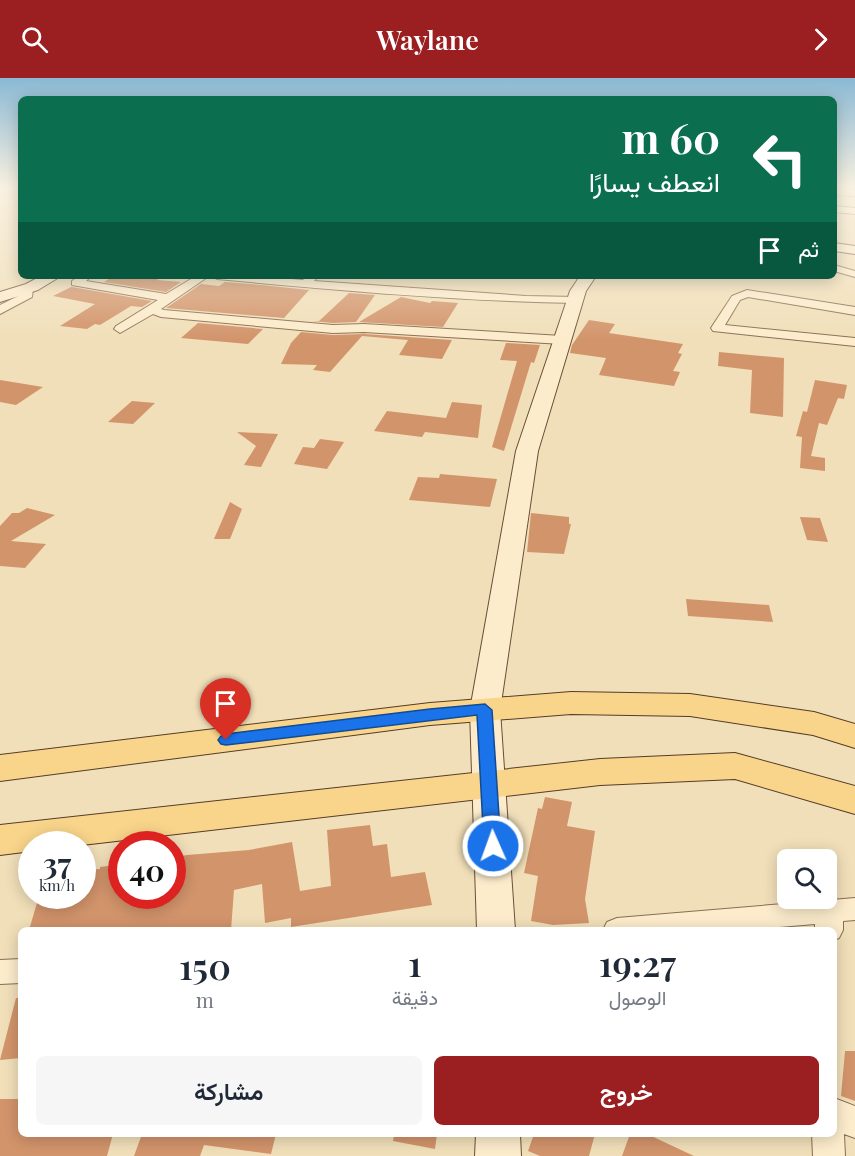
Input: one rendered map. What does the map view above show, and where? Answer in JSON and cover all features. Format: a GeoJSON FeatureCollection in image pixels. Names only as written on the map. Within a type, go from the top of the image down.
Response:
{"type":"FeatureCollection","features":[{"type":"Feature","properties":{"kind":"main road"},"geometry":{"type":"LineString","coordinates":[[0,768],[430,714],[571,703],[690,705],[814,724],[855,736]]}},
{"type":"Feature","properties":{"kind":"main road"},"geometry":{"type":"LineString","coordinates":[[0,840],[600,772],[735,766],[855,800]]}},
{"type":"Feature","properties":{"kind":"street"},"geometry":{"type":"LineString","coordinates":[[837,246],[855,249]]}},
{"type":"Feature","properties":{"kind":"street"},"geometry":{"type":"LineString","coordinates":[[837,269],[855,274]]}},
{"type":"Feature","properties":{"kind":"street"},"geometry":{"type":"LineString","coordinates":[[81,279],[76,282],[168,298]]}},
{"type":"Feature","properties":{"kind":"street"},"geometry":{"type":"LineString","coordinates":[[120,329],[199,279]]}},
{"type":"Feature","properties":{"kind":"street"},"geometry":{"type":"LineString","coordinates":[[286,279],[526,299],[576,300]]}},
{"type":"Feature","properties":{"kind":"street"},"geometry":{"type":"LineString","coordinates":[[496,927],[485,710],[527,451],[562,340],[576,300],[586,279]]}},
{"type":"Feature","properties":{"kind":"street"},"geometry":{"type":"LineString","coordinates":[[0,289],[29,282]]}},
{"type":"Feature","properties":{"kind":"street"},"geometry":{"type":"LineString","coordinates":[[0,297],[29,282]]}},
{"type":"Feature","properties":{"kind":"street"},"geometry":{"type":"LineString","coordinates":[[0,310],[28,295],[29,282]]}},
{"type":"Feature","properties":{"kind":"street"},"geometry":{"type":"LineString","coordinates":[[855,311],[747,293],[736,298],[717,328],[855,342]]}},
{"type":"Feature","properties":{"kind":"street"},"geometry":{"type":"LineString","coordinates":[[153,309],[161,313],[333,329],[375,329],[562,340]]}},
{"type":"Feature","properties":{"kind":"street"},"geometry":{"type":"LineString","coordinates":[[669,927],[838,917]]}},
{"type":"Feature","properties":{"kind":"street"},"geometry":{"type":"LineString","coordinates":[[0,972],[18,971]]}},
{"type":"Feature","properties":{"kind":"street"},"geometry":{"type":"LineString","coordinates":[[837,1115],[855,1122]]}},
{"type":"Feature","properties":{"kind":"street"},"geometry":{"type":"LineString","coordinates":[[498,1137],[498,1156]]}},
{"type":"Feature","properties":{"kind":"street"},"geometry":{"type":"LineString","coordinates":[[828,1137],[829,1156]]}},
{"type":"Feature","properties":{"kind":"building"},"geometry":{"type":"Polygon","coordinates":[[[109,279],[159,279],[157,280],[181,282],[166,292],[104,282],[109,279]]]}},
{"type":"Feature","properties":{"kind":"building"},"geometry":{"type":"Polygon","coordinates":[[[225,282],[309,290],[284,318],[166,308],[201,284],[219,286],[225,282]]]}},
{"type":"Feature","properties":{"kind":"building"},"geometry":{"type":"Polygon","coordinates":[[[71,287],[152,301],[142,307],[131,306],[100,325],[95,324],[87,329],[60,326],[95,304],[53,296],[71,287]]]}},
{"type":"Feature","properties":{"kind":"building"},"geometry":{"type":"Polygon","coordinates":[[[349,293],[375,295],[356,322],[312,321],[319,321],[349,293]]]}},
{"type":"Feature","properties":{"kind":"building"},"geometry":{"type":"Polygon","coordinates":[[[401,297],[430,303],[432,301],[458,303],[443,327],[359,322],[401,297]]]}},
{"type":"Feature","properties":{"kind":"building"},"geometry":{"type":"Polygon","coordinates":[[[589,320],[615,324],[609,333],[683,344],[678,353],[682,354],[673,371],[680,372],[674,386],[599,375],[606,358],[570,353],[572,345],[589,320]]]}},
{"type":"Feature","properties":{"kind":"building"},"geometry":{"type":"Polygon","coordinates":[[[198,323],[263,329],[248,344],[181,338],[198,323]]]}},
{"type":"Feature","properties":{"kind":"building"},"geometry":{"type":"Polygon","coordinates":[[[301,332],[452,340],[442,359],[399,355],[408,340],[362,336],[330,372],[313,370],[317,365],[281,364],[291,343],[301,332]]]}},
{"type":"Feature","properties":{"kind":"building"},"geometry":{"type":"Polygon","coordinates":[[[506,343],[540,345],[534,363],[531,362],[504,451],[492,447],[517,361],[500,360],[506,343]]]}},
{"type":"Feature","properties":{"kind":"building"},"geometry":{"type":"Polygon","coordinates":[[[719,352],[784,358],[783,417],[750,413],[752,370],[718,366],[719,352]]]}},
{"type":"Feature","properties":{"kind":"building"},"geometry":{"type":"Polygon","coordinates":[[[0,380],[43,387],[16,405],[0,402],[0,380]]]}},
{"type":"Feature","properties":{"kind":"building"},"geometry":{"type":"Polygon","coordinates":[[[815,380],[847,385],[844,399],[838,398],[827,425],[819,423],[811,456],[825,458],[825,471],[800,468],[802,437],[796,436],[803,411],[807,412],[815,380]]]}},
{"type":"Feature","properties":{"kind":"building"},"geometry":{"type":"Polygon","coordinates":[[[132,401],[155,403],[133,424],[108,422],[132,401]]]}},
{"type":"Feature","properties":{"kind":"building"},"geometry":{"type":"Polygon","coordinates":[[[452,402],[482,405],[478,438],[425,432],[422,437],[374,431],[387,411],[446,418],[452,402]]]}},
{"type":"Feature","properties":{"kind":"building"},"geometry":{"type":"Polygon","coordinates":[[[237,432],[278,434],[261,467],[244,465],[256,446],[237,432]]]}},
{"type":"Feature","properties":{"kind":"building"},"geometry":{"type":"Polygon","coordinates":[[[320,439],[344,442],[327,469],[294,464],[303,447],[314,448],[320,439]]]}},
{"type":"Feature","properties":{"kind":"building"},"geometry":{"type":"Polygon","coordinates":[[[440,474],[497,479],[490,507],[409,500],[418,477],[439,478],[440,474]]]}},
{"type":"Feature","properties":{"kind":"building"},"geometry":{"type":"Polygon","coordinates":[[[230,502],[242,509],[230,539],[214,539],[230,502]]]}},
{"type":"Feature","properties":{"kind":"building"},"geometry":{"type":"Polygon","coordinates":[[[27,508],[55,515],[11,541],[46,544],[25,568],[0,566],[0,526],[12,513],[19,513],[27,508]]]}},
{"type":"Feature","properties":{"kind":"building"},"geometry":{"type":"Polygon","coordinates":[[[531,513],[569,517],[569,524],[571,524],[564,554],[527,552],[531,513]]]}},
{"type":"Feature","properties":{"kind":"building"},"geometry":{"type":"Polygon","coordinates":[[[800,517],[820,518],[828,542],[807,540],[800,517]]]}},
{"type":"Feature","properties":{"kind":"building"},"geometry":{"type":"Polygon","coordinates":[[[686,599],[769,605],[773,622],[688,616],[686,599]]]}},
{"type":"Feature","properties":{"kind":"building"},"geometry":{"type":"Polygon","coordinates":[[[545,797],[572,802],[567,826],[595,831],[585,899],[589,923],[553,925],[531,921],[538,876],[524,873],[538,808],[542,809],[545,797]]]}},
{"type":"Feature","properties":{"kind":"building"},"geometry":{"type":"Polygon","coordinates":[[[370,825],[373,846],[387,844],[391,877],[425,872],[432,905],[291,927],[291,918],[265,923],[262,884],[234,890],[231,927],[30,927],[35,909],[96,909],[96,869],[108,866],[108,909],[186,909],[187,855],[249,850],[292,842],[300,891],[331,886],[327,830],[370,825]]]}},
{"type":"Feature","properties":{"kind":"building"},"geometry":{"type":"Polygon","coordinates":[[[16,998],[18,998],[18,1058],[0,1060],[16,998]]]}},
{"type":"Feature","properties":{"kind":"building"},"geometry":{"type":"Polygon","coordinates":[[[845,1051],[855,1051],[855,1101],[841,1096],[845,1051]]]}},
{"type":"Feature","properties":{"kind":"building"},"geometry":{"type":"Polygon","coordinates":[[[0,1099],[18,1099],[18,1137],[112,1137],[107,1156],[0,1156],[0,1099]]]}},
{"type":"Feature","properties":{"kind":"building"},"geometry":{"type":"Polygon","coordinates":[[[141,1137],[275,1137],[271,1154],[204,1145],[200,1156],[134,1156],[141,1137]]]}},
{"type":"Feature","properties":{"kind":"building"},"geometry":{"type":"Polygon","coordinates":[[[394,1137],[437,1137],[435,1149],[393,1141],[394,1137]]]}},
{"type":"Feature","properties":{"kind":"building"},"geometry":{"type":"Polygon","coordinates":[[[533,1137],[594,1137],[589,1156],[540,1156],[528,1151],[533,1137]]]}},
{"type":"Feature","properties":{"kind":"building"},"geometry":{"type":"Polygon","coordinates":[[[629,1137],[653,1137],[694,1156],[622,1156],[629,1137]]]}},
{"type":"Feature","properties":{"kind":"route"},"geometry":{"type":"LineString","coordinates":[[226,740],[430,714],[485,710],[493,846]]}}]}
